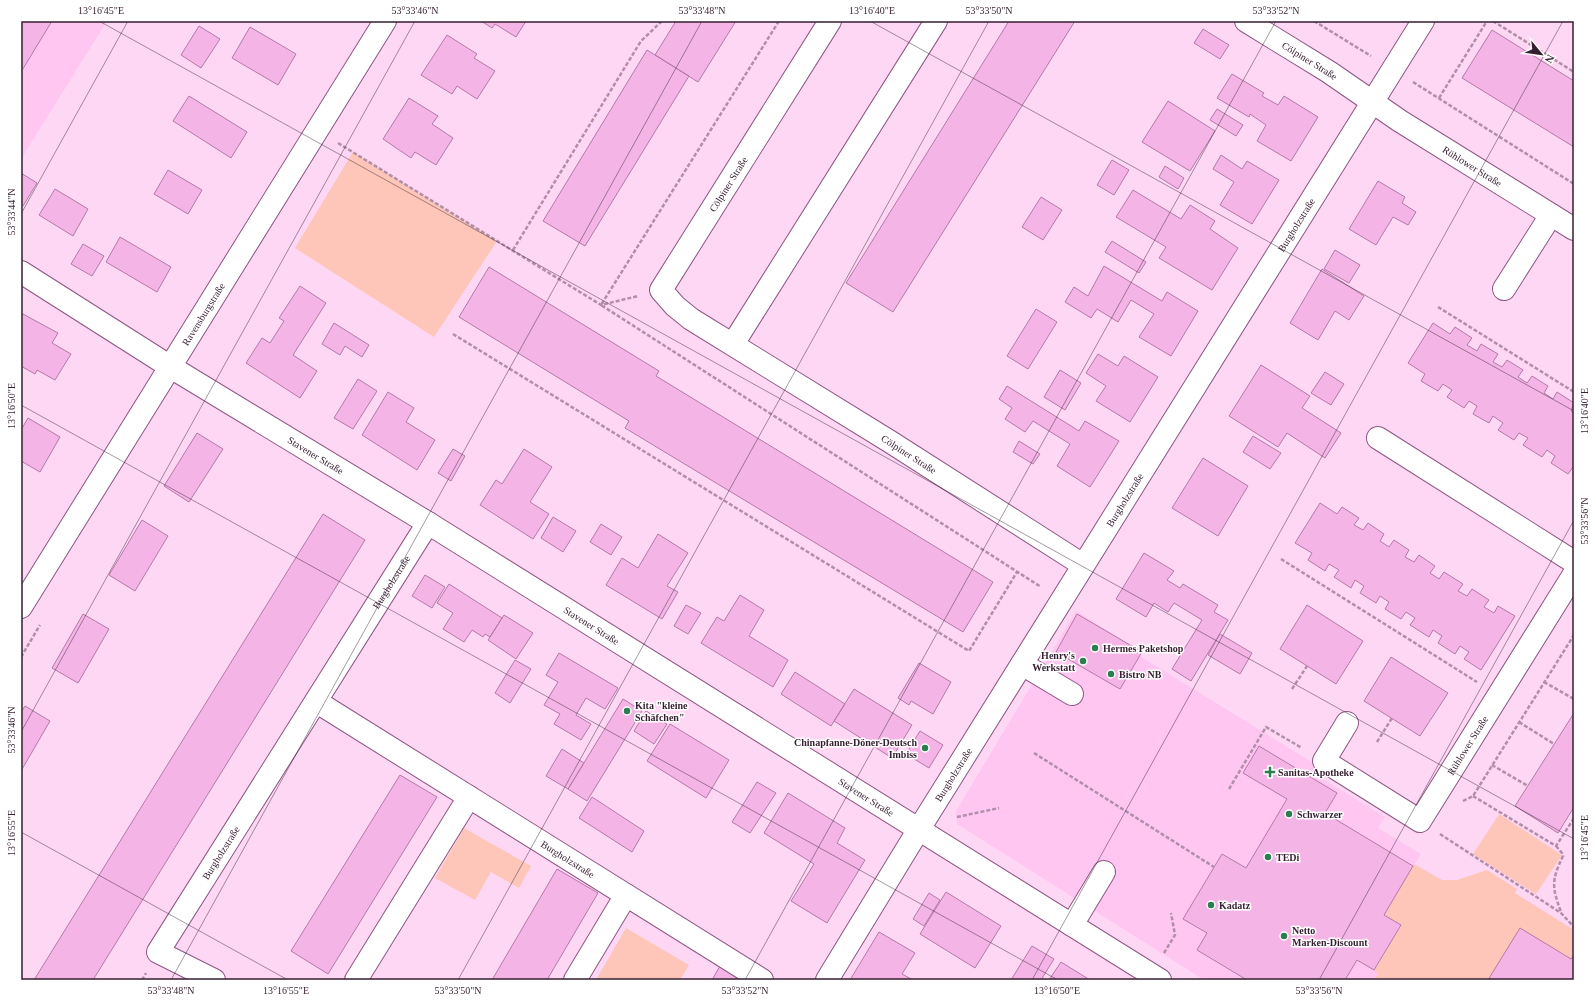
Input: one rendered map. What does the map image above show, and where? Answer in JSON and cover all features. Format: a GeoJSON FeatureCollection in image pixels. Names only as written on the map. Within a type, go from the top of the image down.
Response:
{"type":"FeatureCollection","features":[{"type":"Feature","properties":{"kind":"street","name":"Ravensburgstraße"},"geometry":{"type":"LineString","coordinates":[[21,607],[169,366],[385,21]]}},
{"type":"Feature","properties":{"kind":"street","name":"Cölpiner Straße"},"geometry":{"type":"LineString","coordinates":[[830,21],[661,290],[690,320],[733,344],[1083,564]]}},
{"type":"Feature","properties":{"kind":"street"},"geometry":{"type":"LineString","coordinates":[[733,344],[936,21]]}},
{"type":"Feature","properties":{"kind":"street","name":"Cölpiner Straße"},"geometry":{"type":"LineString","coordinates":[[1246,21],[1330,72],[1372,101]]}},
{"type":"Feature","properties":{"kind":"street","name":"Burgholzstraße"},"geometry":{"type":"LineString","coordinates":[[828,980],[1061,599],[1423,21]]}},
{"type":"Feature","properties":{"kind":"street","name":"Rühlower Straße"},"geometry":{"type":"LineString","coordinates":[[1372,101],[1400,121],[1574,230]]}},
{"type":"Feature","properties":{"kind":"street"},"geometry":{"type":"LineString","coordinates":[[1504,289],[1550,215]]}},
{"type":"Feature","properties":{"kind":"street","name":"Stavener Straße"},"geometry":{"type":"LineString","coordinates":[[21,272],[169,366],[428,523],[1156,977]]}},
{"type":"Feature","properties":{"kind":"street"},"geometry":{"type":"LineString","coordinates":[[1378,438],[1574,562]]}},
{"type":"Feature","properties":{"kind":"street","name":"Burgholzstraße"},"geometry":{"type":"LineString","coordinates":[[214,980],[158,952],[317,702],[428,523]]}},
{"type":"Feature","properties":{"kind":"street","name":"Rühlower Straße"},"geometry":{"type":"LineString","coordinates":[[1420,821],[1574,574]]}},
{"type":"Feature","properties":{"kind":"street"},"geometry":{"type":"LineString","coordinates":[[1022,664],[1072,694]]}},
{"type":"Feature","properties":{"kind":"street","name":"Burgholzstraße"},"geometry":{"type":"LineString","coordinates":[[317,702],[762,980]]}},
{"type":"Feature","properties":{"kind":"street"},"geometry":{"type":"LineString","coordinates":[[1347,723],[1324,761],[1420,821]]}},
{"type":"Feature","properties":{"kind":"street"},"geometry":{"type":"LineString","coordinates":[[356,980],[469,797]]}},
{"type":"Feature","properties":{"kind":"street"},"geometry":{"type":"LineString","coordinates":[[1072,925],[1104,872]]}},
{"type":"Feature","properties":{"kind":"street"},"geometry":{"type":"LineString","coordinates":[[575,980],[626,895]]}},
{"type":"Feature","properties":{"kind":"path"},"geometry":{"type":"LineString","coordinates":[[512,250],[641,41],[662,21]]}},
{"type":"Feature","properties":{"kind":"path"},"geometry":{"type":"LineString","coordinates":[[601,305],[779,21]]}},
{"type":"Feature","properties":{"kind":"path"},"geometry":{"type":"LineString","coordinates":[[1314,21],[1574,184]]}},
{"type":"Feature","properties":{"kind":"path"},"geometry":{"type":"LineString","coordinates":[[1439,98],[1487,21]]}},
{"type":"Feature","properties":{"kind":"path"},"geometry":{"type":"LineString","coordinates":[[1493,21],[1574,72]]}},
{"type":"Feature","properties":{"kind":"path"},"geometry":{"type":"LineString","coordinates":[[336,142],[601,305],[1016,572],[1061,599]]}},
{"type":"Feature","properties":{"kind":"path"},"geometry":{"type":"LineString","coordinates":[[601,305],[661,290]]}},
{"type":"Feature","properties":{"kind":"path"},"geometry":{"type":"LineString","coordinates":[[1438,307],[1574,392]]}},
{"type":"Feature","properties":{"kind":"path"},"geometry":{"type":"LineString","coordinates":[[453,334],[969,651],[1016,572]]}},
{"type":"Feature","properties":{"kind":"path"},"geometry":{"type":"LineString","coordinates":[[1281,559],[1499,695]]}},
{"type":"Feature","properties":{"kind":"path"},"geometry":{"type":"LineString","coordinates":[[1561,913],[1556,898],[1554,879],[1563,856],[1562,852],[1556,846],[1473,796],[1574,635]]}},
{"type":"Feature","properties":{"kind":"path"},"geometry":{"type":"LineString","coordinates":[[1570,641],[1574,643]]}},
{"type":"Feature","properties":{"kind":"path"},"geometry":{"type":"LineString","coordinates":[[1292,689],[1307,666]]}},
{"type":"Feature","properties":{"kind":"path"},"geometry":{"type":"LineString","coordinates":[[1544,682],[1574,699]]}},
{"type":"Feature","properties":{"kind":"path"},"geometry":{"type":"LineString","coordinates":[[1377,742],[1392,718]]}},
{"type":"Feature","properties":{"kind":"path"},"geometry":{"type":"LineString","coordinates":[[1519,722],[1554,744]]}},
{"type":"Feature","properties":{"kind":"path"},"geometry":{"type":"LineString","coordinates":[[1229,788],[1266,727],[1324,761]]}},
{"type":"Feature","properties":{"kind":"path"},"geometry":{"type":"LineString","coordinates":[[1034,753],[1214,867]]}},
{"type":"Feature","properties":{"kind":"path"},"geometry":{"type":"LineString","coordinates":[[1492,765],[1528,786]]}},
{"type":"Feature","properties":{"kind":"path"},"geometry":{"type":"LineString","coordinates":[[1556,846],[1574,818]]}},
{"type":"Feature","properties":{"kind":"path"},"geometry":{"type":"LineString","coordinates":[[1420,821],[1561,913],[1574,927]]}},
{"type":"Feature","properties":{"kind":"path"},"geometry":{"type":"LineString","coordinates":[[1156,977],[1175,934],[1171,913]]}},
{"type":"Feature","properties":{"kind":"shaded area"},"geometry":{"type":"Polygon","coordinates":[[[21,21],[107,21],[21,159],[21,21]]]}},
{"type":"Feature","properties":{"kind":"shaded area"},"geometry":{"type":"Polygon","coordinates":[[[353,152],[497,241],[434,337],[295,248],[353,152]]]}},
{"type":"Feature","properties":{"kind":"shaded area"},"geometry":{"type":"Polygon","coordinates":[[[1076,611],[1142,652],[1140,656],[1310,761],[1318,776],[1385,817],[1378,828],[1421,854],[1384,914],[1401,925],[1374,970],[1379,973],[1375,980],[1204,980],[957,824],[956,811],[1076,611]]]}},
{"type":"Feature","properties":{"kind":"shaded area"},"geometry":{"type":"Polygon","coordinates":[[[1499,814],[1562,855],[1536,894],[1473,854],[1499,814]]]}},
{"type":"Feature","properties":{"kind":"shaded area"},"geometry":{"type":"Polygon","coordinates":[[[464,828],[531,866],[519,888],[491,872],[475,900],[435,878],[464,828]]]}},
{"type":"Feature","properties":{"kind":"shaded area"},"geometry":{"type":"Polygon","coordinates":[[[1414,864],[1442,880],[1457,880],[1487,870],[1517,889],[1515,893],[1574,930],[1574,980],[1375,980],[1378,973],[1374,971],[1401,925],[1384,915],[1414,864]]]}},
{"type":"Feature","properties":{"kind":"shaded area"},"geometry":{"type":"Polygon","coordinates":[[[626,928],[689,965],[680,980],[596,980],[626,928]]]}},
{"type":"Feature","properties":{"kind":"building"},"geometry":{"type":"Polygon","coordinates":[[[21,21],[52,21],[21,72],[21,21]]]}},
{"type":"Feature","properties":{"kind":"building"},"geometry":{"type":"Polygon","coordinates":[[[481,21],[526,21],[516,37],[495,24],[492,28],[481,21]]]}},
{"type":"Feature","properties":{"kind":"building"},"geometry":{"type":"Polygon","coordinates":[[[676,21],[736,21],[698,82],[655,55],[676,21]]]}},
{"type":"Feature","properties":{"kind":"building"},"geometry":{"type":"Polygon","coordinates":[[[1009,21],[1075,21],[893,312],[846,283],[1009,21]]]}},
{"type":"Feature","properties":{"kind":"building"},"geometry":{"type":"Polygon","coordinates":[[[199,26],[220,39],[201,68],[181,55],[199,26]]]}},
{"type":"Feature","properties":{"kind":"building"},"geometry":{"type":"Polygon","coordinates":[[[250,27],[296,54],[278,85],[232,58],[250,27]]]}},
{"type":"Feature","properties":{"kind":"building"},"geometry":{"type":"Polygon","coordinates":[[[1203,29],[1229,45],[1220,59],[1194,43],[1203,29]]]}},
{"type":"Feature","properties":{"kind":"building"},"geometry":{"type":"Polygon","coordinates":[[[1492,30],[1574,81],[1574,147],[1462,78],[1492,30]]]}},
{"type":"Feature","properties":{"kind":"building"},"geometry":{"type":"Polygon","coordinates":[[[447,35],[477,54],[474,58],[495,71],[477,99],[457,86],[452,94],[421,75],[447,35]]]}},
{"type":"Feature","properties":{"kind":"building"},"geometry":{"type":"Polygon","coordinates":[[[647,50],[689,76],[585,246],[543,221],[647,50]]]}},
{"type":"Feature","properties":{"kind":"building"},"geometry":{"type":"Polygon","coordinates":[[[1232,74],[1264,93],[1262,96],[1278,105],[1284,96],[1318,117],[1291,161],[1257,141],[1266,125],[1250,114],[1249,117],[1217,98],[1232,74]]]}},
{"type":"Feature","properties":{"kind":"building"},"geometry":{"type":"Polygon","coordinates":[[[189,96],[247,132],[231,158],[173,121],[189,96]]]}},
{"type":"Feature","properties":{"kind":"building"},"geometry":{"type":"Polygon","coordinates":[[[409,98],[438,116],[432,124],[453,138],[436,165],[415,152],[411,158],[383,139],[409,98]]]}},
{"type":"Feature","properties":{"kind":"building"},"geometry":{"type":"Polygon","coordinates":[[[1168,101],[1215,131],[1190,171],[1142,142],[1168,101]]]}},
{"type":"Feature","properties":{"kind":"building"},"geometry":{"type":"Polygon","coordinates":[[[1217,109],[1243,125],[1236,136],[1210,120],[1217,109]]]}},
{"type":"Feature","properties":{"kind":"building"},"geometry":{"type":"Polygon","coordinates":[[[1221,155],[1242,169],[1247,161],[1279,180],[1252,224],[1220,205],[1234,182],[1213,169],[1221,155]]]}},
{"type":"Feature","properties":{"kind":"building"},"geometry":{"type":"Polygon","coordinates":[[[1112,160],[1129,170],[1114,195],[1097,185],[1112,160]]]}},
{"type":"Feature","properties":{"kind":"building"},"geometry":{"type":"Polygon","coordinates":[[[1165,166],[1184,178],[1178,189],[1159,177],[1165,166]]]}},
{"type":"Feature","properties":{"kind":"building"},"geometry":{"type":"Polygon","coordinates":[[[168,170],[202,190],[188,214],[154,194],[168,170]]]}},
{"type":"Feature","properties":{"kind":"building"},"geometry":{"type":"Polygon","coordinates":[[[21,173],[37,183],[23,206],[21,205],[21,173]]]}},
{"type":"Feature","properties":{"kind":"building"},"geometry":{"type":"Polygon","coordinates":[[[1378,181],[1405,197],[1402,203],[1416,212],[1408,225],[1393,217],[1376,245],[1349,229],[1378,181]]]}},
{"type":"Feature","properties":{"kind":"building"},"geometry":{"type":"Polygon","coordinates":[[[55,189],[88,209],[73,236],[39,215],[55,189]]]}},
{"type":"Feature","properties":{"kind":"building"},"geometry":{"type":"Polygon","coordinates":[[[1133,190],[1181,219],[1190,205],[1215,221],[1210,229],[1238,248],[1212,290],[1159,258],[1166,247],[1116,217],[1133,190]]]}},
{"type":"Feature","properties":{"kind":"building"},"geometry":{"type":"Polygon","coordinates":[[[1041,197],[1062,210],[1043,240],[1022,227],[1041,197]]]}},
{"type":"Feature","properties":{"kind":"building"},"geometry":{"type":"Polygon","coordinates":[[[120,237],[171,267],[157,292],[106,262],[120,237]]]}},
{"type":"Feature","properties":{"kind":"building"},"geometry":{"type":"Polygon","coordinates":[[[1112,241],[1146,262],[1139,273],[1105,252],[1112,241]]]}},
{"type":"Feature","properties":{"kind":"building"},"geometry":{"type":"Polygon","coordinates":[[[83,244],[104,256],[92,276],[71,264],[83,244]]]}},
{"type":"Feature","properties":{"kind":"building"},"geometry":{"type":"Polygon","coordinates":[[[1335,250],[1360,265],[1349,283],[1324,269],[1335,250]]]}},
{"type":"Feature","properties":{"kind":"building"},"geometry":{"type":"Polygon","coordinates":[[[1104,266],[1162,301],[1167,292],[1198,311],[1171,356],[1139,337],[1154,314],[1131,300],[1118,322],[1097,309],[1091,318],[1065,302],[1074,287],[1088,296],[1104,266]]]}},
{"type":"Feature","properties":{"kind":"building"},"geometry":{"type":"Polygon","coordinates":[[[489,267],[659,371],[656,376],[993,582],[963,632],[625,428],[629,421],[459,317],[489,267]]]}},
{"type":"Feature","properties":{"kind":"building"},"geometry":{"type":"Polygon","coordinates":[[[1322,269],[1364,296],[1349,320],[1335,311],[1318,340],[1290,323],[1322,269]]]}},
{"type":"Feature","properties":{"kind":"building"},"geometry":{"type":"Polygon","coordinates":[[[300,286],[326,303],[293,355],[317,371],[300,398],[246,363],[262,338],[270,343],[284,321],[279,318],[300,286]]]}},
{"type":"Feature","properties":{"kind":"building"},"geometry":{"type":"Polygon","coordinates":[[[1036,309],[1057,322],[1028,369],[1007,356],[1036,309]]]}},
{"type":"Feature","properties":{"kind":"building"},"geometry":{"type":"Polygon","coordinates":[[[21,313],[58,333],[52,343],[71,354],[55,380],[37,370],[35,374],[21,366],[21,313]]]}},
{"type":"Feature","properties":{"kind":"building"},"geometry":{"type":"Polygon","coordinates":[[[334,323],[369,345],[362,357],[345,346],[340,355],[322,344],[334,323]]]}},
{"type":"Feature","properties":{"kind":"building"},"geometry":{"type":"Polygon","coordinates":[[[1433,323],[1450,334],[1455,327],[1472,338],[1467,345],[1477,351],[1481,344],[1498,354],[1493,362],[1502,367],[1507,360],[1523,370],[1518,377],[1527,383],[1532,376],[1548,386],[1544,393],[1553,399],[1557,392],[1574,403],[1571,411],[1574,413],[1574,468],[1573,467],[1568,474],[1551,463],[1555,456],[1547,450],[1542,457],[1523,445],[1528,438],[1519,433],[1514,440],[1498,430],[1503,423],[1493,416],[1489,423],[1473,414],[1477,406],[1469,401],[1464,408],[1447,397],[1452,390],[1443,384],[1438,391],[1421,381],[1425,374],[1408,363],[1433,323]]]}},
{"type":"Feature","properties":{"kind":"building"},"geometry":{"type":"Polygon","coordinates":[[[1098,354],[1118,366],[1124,356],[1158,377],[1130,422],[1096,401],[1106,386],[1086,373],[1098,354]]]}},
{"type":"Feature","properties":{"kind":"building"},"geometry":{"type":"Polygon","coordinates":[[[1261,365],[1310,396],[1302,408],[1341,433],[1325,458],[1287,433],[1278,447],[1229,416],[1261,365]]]}},
{"type":"Feature","properties":{"kind":"building"},"geometry":{"type":"Polygon","coordinates":[[[1060,370],[1081,383],[1065,410],[1044,397],[1060,370]]]}},
{"type":"Feature","properties":{"kind":"building"},"geometry":{"type":"Polygon","coordinates":[[[1325,372],[1344,384],[1331,405],[1311,393],[1325,372]]]}},
{"type":"Feature","properties":{"kind":"building"},"geometry":{"type":"Polygon","coordinates":[[[358,379],[377,391],[353,429],[334,418],[358,379]]]}},
{"type":"Feature","properties":{"kind":"building"},"geometry":{"type":"Polygon","coordinates":[[[1007,386],[1079,431],[1085,421],[1119,441],[1090,487],[1057,466],[1070,444],[1033,421],[1025,432],[1005,419],[1012,408],[999,399],[1007,386]]]}},
{"type":"Feature","properties":{"kind":"building"},"geometry":{"type":"Polygon","coordinates":[[[388,392],[414,408],[406,422],[435,440],[417,470],[362,435],[388,392]]]}},
{"type":"Feature","properties":{"kind":"building"},"geometry":{"type":"Polygon","coordinates":[[[28,418],[60,437],[40,472],[21,461],[21,430],[28,418]]]}},
{"type":"Feature","properties":{"kind":"building"},"geometry":{"type":"Polygon","coordinates":[[[197,433],[223,449],[189,502],[164,486],[197,433]]]}},
{"type":"Feature","properties":{"kind":"building"},"geometry":{"type":"Polygon","coordinates":[[[1253,436],[1281,453],[1270,469],[1243,452],[1253,436]]]}},
{"type":"Feature","properties":{"kind":"building"},"geometry":{"type":"Polygon","coordinates":[[[1019,441],[1040,454],[1033,464],[1013,452],[1019,441]]]}},
{"type":"Feature","properties":{"kind":"building"},"geometry":{"type":"Polygon","coordinates":[[[453,449],[465,456],[451,481],[438,473],[453,449]]]}},
{"type":"Feature","properties":{"kind":"building"},"geometry":{"type":"Polygon","coordinates":[[[524,449],[552,467],[530,502],[549,514],[533,539],[480,505],[496,480],[502,484],[524,449]]]}},
{"type":"Feature","properties":{"kind":"building"},"geometry":{"type":"Polygon","coordinates":[[[1203,458],[1248,486],[1218,536],[1172,508],[1203,458]]]}},
{"type":"Feature","properties":{"kind":"building"},"geometry":{"type":"Polygon","coordinates":[[[1320,503],[1337,514],[1342,507],[1359,518],[1354,525],[1363,530],[1368,523],[1384,534],[1380,541],[1389,547],[1394,540],[1409,550],[1405,557],[1414,562],[1419,555],[1435,566],[1430,573],[1439,579],[1444,572],[1463,584],[1458,591],[1467,596],[1472,589],[1489,600],[1484,607],[1494,613],[1498,606],[1515,616],[1481,670],[1464,659],[1469,652],[1460,646],[1455,654],[1438,643],[1442,636],[1433,630],[1429,637],[1410,625],[1415,618],[1406,612],[1401,619],[1385,609],[1389,602],[1380,596],[1376,603],[1360,593],[1364,586],[1355,580],[1351,588],[1334,577],[1339,570],[1329,564],[1325,571],[1308,560],[1312,553],[1295,543],[1320,503]]]}},
{"type":"Feature","properties":{"kind":"building"},"geometry":{"type":"Polygon","coordinates":[[[323,514],[365,540],[93,980],[34,980],[323,514]]]}},
{"type":"Feature","properties":{"kind":"building"},"geometry":{"type":"Polygon","coordinates":[[[553,517],[576,531],[563,552],[541,538],[553,517]]]}},
{"type":"Feature","properties":{"kind":"building"},"geometry":{"type":"Polygon","coordinates":[[[142,520],[168,536],[135,591],[109,575],[142,520]]]}},
{"type":"Feature","properties":{"kind":"building"},"geometry":{"type":"Polygon","coordinates":[[[601,524],[622,537],[611,555],[590,542],[601,524]]]}},
{"type":"Feature","properties":{"kind":"building"},"geometry":{"type":"Polygon","coordinates":[[[658,534],[688,553],[667,586],[678,592],[662,619],[606,585],[622,558],[638,568],[658,534]]]}},
{"type":"Feature","properties":{"kind":"building"},"geometry":{"type":"Polygon","coordinates":[[[1144,553],[1174,571],[1167,580],[1180,588],[1183,584],[1218,605],[1214,612],[1228,620],[1191,681],[1172,669],[1202,620],[1174,603],[1168,612],[1154,603],[1146,617],[1116,599],[1144,553]]]}},
{"type":"Feature","properties":{"kind":"building"},"geometry":{"type":"Polygon","coordinates":[[[425,575],[445,587],[432,608],[412,596],[425,575]]]}},
{"type":"Feature","properties":{"kind":"building"},"geometry":{"type":"Polygon","coordinates":[[[449,584],[502,618],[490,637],[485,634],[483,637],[472,630],[464,642],[443,629],[453,613],[437,603],[449,584]]]}},
{"type":"Feature","properties":{"kind":"building"},"geometry":{"type":"Polygon","coordinates":[[[740,595],[764,610],[749,636],[788,660],[773,687],[701,643],[717,617],[724,621],[740,595]]]}},
{"type":"Feature","properties":{"kind":"building"},"geometry":{"type":"Polygon","coordinates":[[[686,605],[701,613],[688,634],[674,626],[686,605]]]}},
{"type":"Feature","properties":{"kind":"building"},"geometry":{"type":"Polygon","coordinates":[[[1307,605],[1363,641],[1336,684],[1280,649],[1307,605]]]}},
{"type":"Feature","properties":{"kind":"building"},"geometry":{"type":"Polygon","coordinates":[[[83,614],[109,629],[78,683],[52,668],[83,614]]]}},
{"type":"Feature","properties":{"kind":"building"},"geometry":{"type":"Polygon","coordinates":[[[1077,614],[1142,652],[1120,689],[1056,652],[1077,614]]]}},
{"type":"Feature","properties":{"kind":"building"},"geometry":{"type":"Polygon","coordinates":[[[504,615],[533,633],[516,659],[488,640],[504,615]]]}},
{"type":"Feature","properties":{"kind":"building"},"geometry":{"type":"Polygon","coordinates":[[[1220,634],[1252,653],[1240,674],[1208,655],[1220,634]]]}},
{"type":"Feature","properties":{"kind":"building"},"geometry":{"type":"Polygon","coordinates":[[[559,653],[618,688],[605,709],[586,698],[576,715],[591,724],[581,740],[554,724],[560,714],[544,705],[558,682],[546,675],[559,653]]]}},
{"type":"Feature","properties":{"kind":"building"},"geometry":{"type":"Polygon","coordinates":[[[1391,657],[1448,693],[1420,736],[1364,701],[1391,657]]]}},
{"type":"Feature","properties":{"kind":"building"},"geometry":{"type":"Polygon","coordinates":[[[515,660],[531,669],[510,703],[495,693],[515,660]]]}},
{"type":"Feature","properties":{"kind":"building"},"geometry":{"type":"Polygon","coordinates":[[[919,663],[951,682],[933,714],[911,701],[909,705],[898,698],[919,663]]]}},
{"type":"Feature","properties":{"kind":"building"},"geometry":{"type":"Polygon","coordinates":[[[795,672],[845,704],[831,726],[781,694],[795,672]]]}},
{"type":"Feature","properties":{"kind":"building"},"geometry":{"type":"Polygon","coordinates":[[[854,689],[912,725],[892,758],[834,721],[854,689]]]}},
{"type":"Feature","properties":{"kind":"building"},"geometry":{"type":"Polygon","coordinates":[[[623,699],[642,711],[587,801],[568,789],[623,699]]]}},
{"type":"Feature","properties":{"kind":"building"},"geometry":{"type":"Polygon","coordinates":[[[25,706],[50,721],[21,771],[21,712],[25,706]]]}},
{"type":"Feature","properties":{"kind":"building"},"geometry":{"type":"Polygon","coordinates":[[[646,711],[667,724],[654,744],[634,731],[646,711]]]}},
{"type":"Feature","properties":{"kind":"building"},"geometry":{"type":"Polygon","coordinates":[[[1574,713],[1574,807],[1558,833],[1515,806],[1574,713]]]}},
{"type":"Feature","properties":{"kind":"building"},"geometry":{"type":"Polygon","coordinates":[[[670,724],[729,760],[706,798],[647,761],[670,724]]]}},
{"type":"Feature","properties":{"kind":"building"},"geometry":{"type":"Polygon","coordinates":[[[920,731],[943,745],[929,768],[906,754],[920,731]]]}},
{"type":"Feature","properties":{"kind":"building"},"geometry":{"type":"Polygon","coordinates":[[[1259,746],[1337,793],[1325,813],[1413,866],[1384,915],[1401,925],[1374,970],[1357,960],[1345,980],[1247,980],[1197,950],[1207,933],[1183,919],[1222,854],[1246,868],[1287,799],[1243,773],[1259,746]]]}},
{"type":"Feature","properties":{"kind":"building"},"geometry":{"type":"Polygon","coordinates":[[[562,749],[584,763],[568,789],[546,776],[562,749]]]}},
{"type":"Feature","properties":{"kind":"building"},"geometry":{"type":"Polygon","coordinates":[[[400,775],[437,797],[328,974],[291,951],[400,775]]]}},
{"type":"Feature","properties":{"kind":"building"},"geometry":{"type":"Polygon","coordinates":[[[757,782],[776,793],[750,833],[732,822],[757,782]]]}},
{"type":"Feature","properties":{"kind":"building"},"geometry":{"type":"Polygon","coordinates":[[[788,793],[845,828],[837,843],[865,860],[827,923],[791,901],[814,864],[764,833],[788,793]]]}},
{"type":"Feature","properties":{"kind":"building"},"geometry":{"type":"Polygon","coordinates":[[[592,797],[644,831],[632,852],[579,818],[592,797]]]}},
{"type":"Feature","properties":{"kind":"building"},"geometry":{"type":"Polygon","coordinates":[[[557,869],[598,893],[547,980],[492,980],[557,869]]]}},
{"type":"Feature","properties":{"kind":"building"},"geometry":{"type":"Polygon","coordinates":[[[946,892],[1001,926],[975,968],[920,934],[946,892]]]}},
{"type":"Feature","properties":{"kind":"building"},"geometry":{"type":"Polygon","coordinates":[[[929,893],[940,900],[924,926],[913,919],[929,893]]]}},
{"type":"Feature","properties":{"kind":"building"},"geometry":{"type":"Polygon","coordinates":[[[1520,928],[1571,959],[1574,955],[1574,980],[1488,980],[1520,928]]]}},
{"type":"Feature","properties":{"kind":"building"},"geometry":{"type":"Polygon","coordinates":[[[879,932],[915,953],[902,974],[913,980],[850,980],[879,932]]]}},
{"type":"Feature","properties":{"kind":"building"},"geometry":{"type":"Polygon","coordinates":[[[1032,946],[1054,959],[1041,980],[1011,980],[1032,946]]]}},
{"type":"Feature","properties":{"kind":"building"},"geometry":{"type":"Polygon","coordinates":[[[1061,962],[1090,980],[1049,980],[1061,962]]]}},
{"type":"Feature","properties":{"kind":"building"},"geometry":{"type":"Polygon","coordinates":[[[720,966],[744,980],[712,980],[720,966]]]}},
{"type":"Feature","properties":{"kind":"place","name":"Hermes Paketshop"},"geometry":{"type":"Point","coordinates":[1095,648]}},
{"type":"Feature","properties":{"kind":"place","name":"Henry's Werkstatt"},"geometry":{"type":"Point","coordinates":[1083,661]}},
{"type":"Feature","properties":{"kind":"place","name":"Bistro NB"},"geometry":{"type":"Point","coordinates":[1111,674]}},
{"type":"Feature","properties":{"kind":"place","name":"Kita \"kleine Schäfchen\""},"geometry":{"type":"Point","coordinates":[627,711]}},
{"type":"Feature","properties":{"kind":"place","name":"Chinapfanne-Döner-Deutsch Imbiss"},"geometry":{"type":"Point","coordinates":[925,748]}},
{"type":"Feature","properties":{"kind":"place","name":"Sanitas-Apotheke"},"geometry":{"type":"Point","coordinates":[1270,772]}},
{"type":"Feature","properties":{"kind":"place","name":"Schwarzer"},"geometry":{"type":"Point","coordinates":[1289,814]}},
{"type":"Feature","properties":{"kind":"place","name":"TEDi"},"geometry":{"type":"Point","coordinates":[1268,857]}},
{"type":"Feature","properties":{"kind":"place","name":"Kadatz"},"geometry":{"type":"Point","coordinates":[1211,905]}},
{"type":"Feature","properties":{"kind":"place","name":"Netto Marken-Discount"},"geometry":{"type":"Point","coordinates":[1284,936]}}]}
